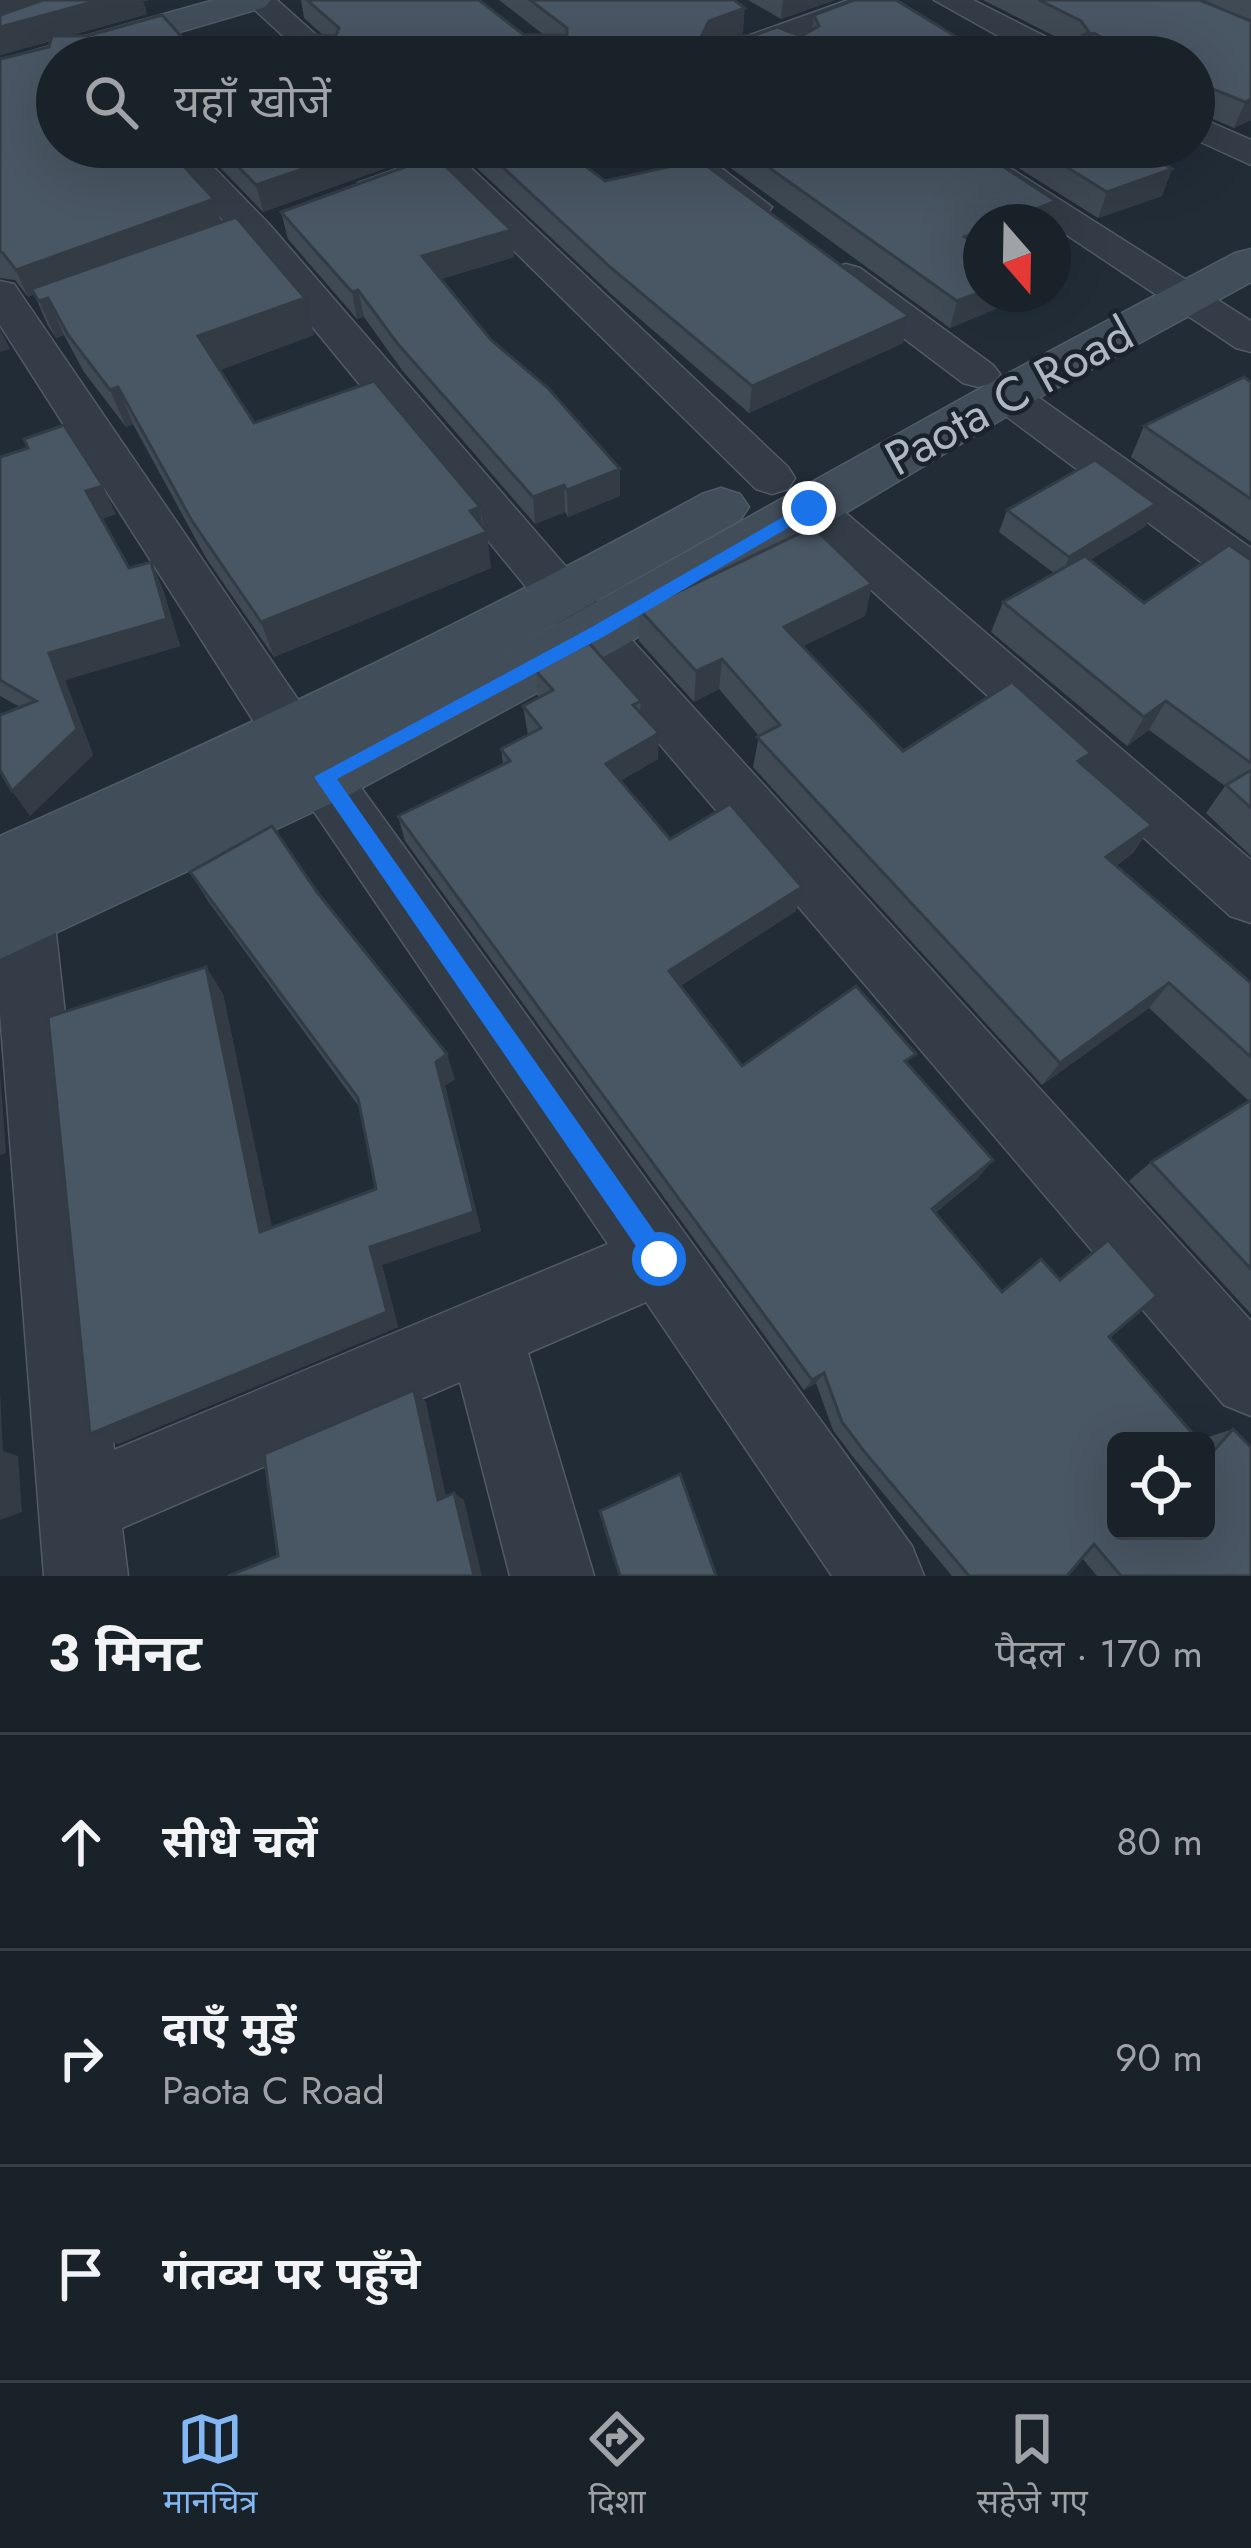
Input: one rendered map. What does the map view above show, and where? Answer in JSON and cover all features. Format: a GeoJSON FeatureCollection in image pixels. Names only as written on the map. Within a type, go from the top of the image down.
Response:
{"type":"FeatureCollection","features":[{"type":"Feature","properties":{"kind":"street"},"geometry":{"type":"LineString","coordinates":[[140,36],[256,0],[300,36]]}},
{"type":"Feature","properties":{"kind":"street"},"geometry":{"type":"LineString","coordinates":[[738,12],[776,35],[877,0]]}},
{"type":"Feature","properties":{"kind":"street"},"geometry":{"type":"LineString","coordinates":[[950,0],[1020,36]]}},
{"type":"Feature","properties":{"kind":"street"},"geometry":{"type":"LineString","coordinates":[[0,72],[36,64]]}},
{"type":"Feature","properties":{"kind":"street"},"geometry":{"type":"LineString","coordinates":[[1215,136],[1251,154]]}},
{"type":"Feature","properties":{"kind":"street"},"geometry":{"type":"LineString","coordinates":[[194,168],[255,232],[580,615],[1251,1378]]}},
{"type":"Feature","properties":{"kind":"street"},"geometry":{"type":"LineString","coordinates":[[340,201],[410,168]]}},
{"type":"Feature","properties":{"kind":"street"},"geometry":{"type":"LineString","coordinates":[[452,168],[790,493],[1251,897]]}},
{"type":"Feature","properties":{"kind":"street"},"geometry":{"type":"LineString","coordinates":[[699,168],[786,232]]}},
{"type":"Feature","properties":{"kind":"street"},"geometry":{"type":"LineString","coordinates":[[986,168],[1251,339]]}},
{"type":"Feature","properties":{"kind":"street"},"geometry":{"type":"LineString","coordinates":[[212,248],[298,217]]}},
{"type":"Feature","properties":{"kind":"street"},"geometry":{"type":"LineString","coordinates":[[1173,288],[1251,227]]}},
{"type":"Feature","properties":{"kind":"street"},"geometry":{"type":"LineString","coordinates":[[824,260],[1251,573]]}},
{"type":"Feature","properties":{"kind":"street","name":"Paota C Road"},"geometry":{"type":"LineString","coordinates":[[6,895],[308,756],[580,615],[790,493],[1173,288],[1251,263]]}},
{"type":"Feature","properties":{"kind":"street"},"geometry":{"type":"LineString","coordinates":[[20,310],[308,756],[882,1576]]}},
{"type":"Feature","properties":{"kind":"street"},"geometry":{"type":"LineString","coordinates":[[6,895],[83,1540],[485,1334],[659,1259]]}},
{"type":"Feature","properties":{"kind":"street"},"geometry":{"type":"LineString","coordinates":[[485,1334],[552,1576]]}},
{"type":"Feature","properties":{"kind":"building"},"geometry":{"type":"Polygon","coordinates":[[[43,0],[100,0],[0,27],[0,15],[43,0]]]}},
{"type":"Feature","properties":{"kind":"building"},"geometry":{"type":"Polygon","coordinates":[[[307,0],[479,0],[524,35],[567,35],[567,28],[530,0],[734,0],[745,8],[709,21],[702,35],[752,36],[336,36],[339,28],[307,0]]]}},
{"type":"Feature","properties":{"kind":"building"},"geometry":{"type":"Polygon","coordinates":[[[854,0],[896,0],[955,36],[801,36],[819,26],[814,15],[854,0]]]}},
{"type":"Feature","properties":{"kind":"building"},"geometry":{"type":"Polygon","coordinates":[[[1039,0],[1200,0],[1251,21],[1251,99],[1245,102],[1215,90],[1215,36],[1081,36],[1089,32],[1081,21],[1039,0]]]}},
{"type":"Feature","properties":{"kind":"building"},"geometry":{"type":"Polygon","coordinates":[[[162,15],[181,36],[87,36],[162,15]]]}},
{"type":"Feature","properties":{"kind":"building"},"geometry":{"type":"Polygon","coordinates":[[[777,27],[801,36],[752,36],[777,27]]]}},
{"type":"Feature","properties":{"kind":"building"},"geometry":{"type":"Polygon","coordinates":[[[36,50],[36,168],[185,168],[214,199],[16,270],[0,252],[0,59],[36,50]]]}},
{"type":"Feature","properties":{"kind":"building"},"geometry":{"type":"Polygon","coordinates":[[[239,168],[306,168],[256,185],[239,168]]]}},
{"type":"Feature","properties":{"kind":"building"},"geometry":{"type":"Polygon","coordinates":[[[402,168],[447,168],[511,230],[422,256],[491,340],[548,388],[620,469],[567,490],[564,485],[533,497],[397,343],[358,290],[352,292],[281,212],[402,168]]]}},
{"type":"Feature","properties":{"kind":"building"},"geometry":{"type":"Polygon","coordinates":[[[504,168],[588,168],[605,181],[663,168],[710,168],[909,316],[752,386],[610,267],[504,168]]]}},
{"type":"Feature","properties":{"kind":"building"},"geometry":{"type":"Polygon","coordinates":[[[770,168],[1005,168],[1056,201],[963,204],[963,299],[957,301],[770,168]]]}},
{"type":"Feature","properties":{"kind":"building"},"geometry":{"type":"Polygon","coordinates":[[[1068,168],[1172,169],[1107,192],[1068,168]]]}},
{"type":"Feature","properties":{"kind":"building"},"geometry":{"type":"Polygon","coordinates":[[[236,217],[305,298],[198,336],[254,423],[374,381],[480,507],[470,511],[487,532],[261,622],[192,521],[118,387],[110,390],[68,335],[48,298],[39,301],[31,289],[236,217]]]}},
{"type":"Feature","properties":{"kind":"building"},"geometry":{"type":"Polygon","coordinates":[[[1244,377],[1251,382],[1251,499],[1144,426],[1244,377]]]}},
{"type":"Feature","properties":{"kind":"building"},"geometry":{"type":"Polygon","coordinates":[[[64,425],[103,486],[86,491],[129,568],[151,562],[167,619],[49,653],[77,729],[12,791],[0,770],[0,715],[36,701],[0,680],[0,457],[28,448],[24,439],[64,425]]]}},
{"type":"Feature","properties":{"kind":"building"},"geometry":{"type":"Polygon","coordinates":[[[1095,460],[1156,504],[1069,557],[1007,510],[1095,460]]]}},
{"type":"Feature","properties":{"kind":"building"},"geometry":{"type":"Polygon","coordinates":[[[813,527],[872,584],[784,627],[903,751],[1012,682],[1091,753],[1078,761],[1152,825],[1106,857],[1251,983],[1251,1057],[1169,983],[1060,1063],[757,737],[780,725],[722,659],[696,671],[640,610],[813,527]]]}},
{"type":"Feature","properties":{"kind":"building"},"geometry":{"type":"Polygon","coordinates":[[[1229,545],[1251,560],[1251,763],[1166,701],[1144,717],[1003,602],[1085,556],[1144,603],[1229,545]]]}},
{"type":"Feature","properties":{"kind":"building"},"geometry":{"type":"Polygon","coordinates":[[[589,643],[641,701],[633,705],[659,733],[606,764],[670,839],[730,804],[802,887],[669,971],[742,1066],[856,986],[916,1054],[905,1061],[993,1160],[932,1209],[1002,1292],[1041,1259],[1060,1280],[1108,1240],[1157,1296],[1109,1337],[1191,1432],[1107,1432],[1107,1540],[1215,1540],[1215,1449],[1233,1429],[1251,1447],[1251,1576],[1121,1576],[1094,1544],[1067,1576],[969,1576],[863,1450],[842,1422],[824,1373],[812,1380],[398,816],[510,761],[501,749],[541,728],[523,706],[553,690],[536,671],[589,643]]]}},
{"type":"Feature","properties":{"kind":"building"},"geometry":{"type":"Polygon","coordinates":[[[1251,770],[1251,808],[1226,785],[1251,770]]]}},
{"type":"Feature","properties":{"kind":"building"},"geometry":{"type":"Polygon","coordinates":[[[272,826],[317,892],[447,1054],[436,1062],[474,1212],[370,1247],[387,1312],[90,1434],[48,1017],[206,967],[260,1232],[376,1189],[358,1098],[190,872],[272,826]]]}},
{"type":"Feature","properties":{"kind":"building"},"geometry":{"type":"Polygon","coordinates":[[[1251,1100],[1251,1269],[1151,1162],[1251,1100]]]}},
{"type":"Feature","properties":{"kind":"building"},"geometry":{"type":"Polygon","coordinates":[[[414,1390],[438,1500],[454,1493],[474,1576],[228,1576],[278,1556],[264,1454],[414,1390]]]}},
{"type":"Feature","properties":{"kind":"building"},"geometry":{"type":"Polygon","coordinates":[[[680,1474],[716,1576],[620,1576],[600,1511],[680,1474]]]}},
{"type":"Feature","properties":{"kind":"route"},"geometry":{"type":"LineString","coordinates":[[659,1259],[324,777],[597,632],[809,508]]}}]}
